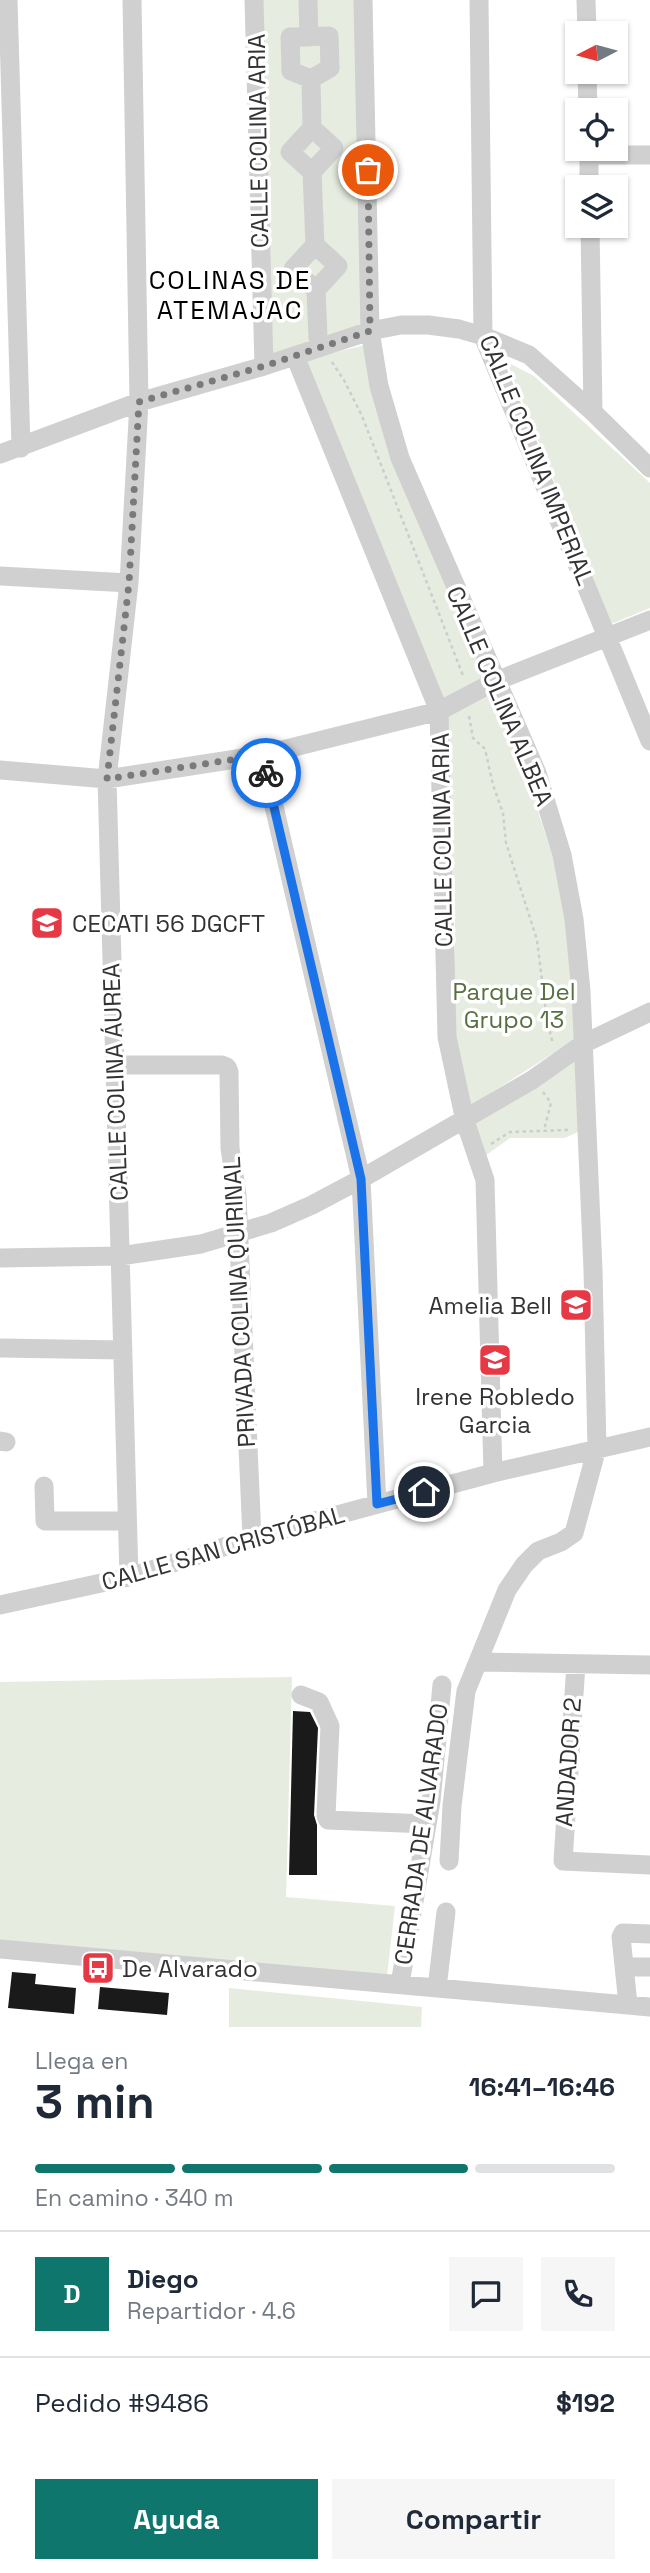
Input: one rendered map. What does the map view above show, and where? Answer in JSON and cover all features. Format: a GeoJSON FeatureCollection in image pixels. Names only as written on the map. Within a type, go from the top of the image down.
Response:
{"type":"FeatureCollection","features":[{"type":"Feature","properties":{"kind":"street"},"geometry":{"type":"LineString","coordinates":[[8,0],[21,447]]}},
{"type":"Feature","properties":{"kind":"street","name":"CALLE COLINA ÁUREA"},"geometry":{"type":"LineString","coordinates":[[129,1577],[107,779],[129,583],[139,402],[132,0]]}},
{"type":"Feature","properties":{"kind":"street","name":"CALLE COLINA ARIA"},"geometry":{"type":"LineString","coordinates":[[254,0],[264,366]]}},
{"type":"Feature","properties":{"kind":"street"},"geometry":{"type":"LineString","coordinates":[[308,0],[309,37]]}},
{"type":"Feature","properties":{"kind":"street","name":"CALLE COLINA ALBEA"},"geometry":{"type":"LineString","coordinates":[[363,0],[370,331],[379,386],[400,458],[537,773],[562,855],[574,919],[583,1044],[593,1270],[597,1448],[574,1532],[561,1542],[538,1550],[524,1564],[507,1590],[466,1691],[452,1806],[449,1861]]}},
{"type":"Feature","properties":{"kind":"street","name":"CALLE COLINA IMPERIAL"},"geometry":{"type":"LineString","coordinates":[[479,0],[484,336],[650,741]]}},
{"type":"Feature","properties":{"kind":"street"},"geometry":{"type":"LineString","coordinates":[[586,0],[587,21]]}},
{"type":"Feature","properties":{"kind":"street"},"geometry":{"type":"LineString","coordinates":[[329,36],[330,68],[311,79],[291,71],[290,37],[329,36]]}},
{"type":"Feature","properties":{"kind":"street"},"geometry":{"type":"LineString","coordinates":[[311,79],[312,128],[290,152],[312,172]]}},
{"type":"Feature","properties":{"kind":"street"},"geometry":{"type":"LineString","coordinates":[[312,128],[334,148],[312,172],[315,245],[293,269],[316,290],[322,346]]}},
{"type":"Feature","properties":{"kind":"street"},"geometry":{"type":"LineString","coordinates":[[628,154],[650,155]]}},
{"type":"Feature","properties":{"kind":"street"},"geometry":{"type":"LineString","coordinates":[[590,238],[593,412]]}},
{"type":"Feature","properties":{"kind":"street"},"geometry":{"type":"LineString","coordinates":[[315,245],[338,266],[316,290]]}},
{"type":"Feature","properties":{"kind":"street"},"geometry":{"type":"LineString","coordinates":[[0,454],[139,402],[264,366],[370,331],[401,325],[428,325],[484,336],[529,355],[650,468]]}},
{"type":"Feature","properties":{"kind":"street","name":"CALLE COLINA ARIA"},"geometry":{"type":"LineString","coordinates":[[295,356],[439,711],[447,1037],[465,1121],[485,1180],[493,1473]]}},
{"type":"Feature","properties":{"kind":"street"},"geometry":{"type":"LineString","coordinates":[[0,576],[129,583]]}},
{"type":"Feature","properties":{"kind":"street"},"geometry":{"type":"LineString","coordinates":[[0,770],[107,779],[262,755],[439,711],[496,681],[650,620]]}},
{"type":"Feature","properties":{"kind":"street"},"geometry":{"type":"LineString","coordinates":[[262,755],[361,1179],[377,1504]]}},
{"type":"Feature","properties":{"kind":"street"},"geometry":{"type":"LineString","coordinates":[[0,1258],[120,1256],[201,1244],[271,1223],[361,1179],[465,1121],[532,1080],[583,1044],[650,1012]]}},
{"type":"Feature","properties":{"kind":"street","name":"PRIVADA COLINA QUIRINAL"},"geometry":{"type":"LineString","coordinates":[[115,1065],[227,1067],[229,1072],[230,1148],[237,1195],[252,1538]]}},
{"type":"Feature","properties":{"kind":"street"},"geometry":{"type":"LineString","coordinates":[[0,1348],[122,1350]]}},
{"type":"Feature","properties":{"kind":"street","name":"CALLE SAN CRISTÓBAL"},"geometry":{"type":"LineString","coordinates":[[0,1605],[129,1577],[252,1538],[377,1504],[493,1473],[650,1437]]}},
{"type":"Feature","properties":{"kind":"street"},"geometry":{"type":"LineString","coordinates":[[44,1486],[45,1521],[127,1521]]}},
{"type":"Feature","properties":{"kind":"street"},"geometry":{"type":"LineString","coordinates":[[479,1662],[650,1665]]}},
{"type":"Feature","properties":{"kind":"street","name":"ANDADOR 2"},"geometry":{"type":"LineString","coordinates":[[576,1664],[563,1861],[650,1865]]}},
{"type":"Feature","properties":{"kind":"street","name":"CERRADA DE ALVARADO"},"geometry":{"type":"LineString","coordinates":[[400,1984],[431,1801],[442,1685]]}},
{"type":"Feature","properties":{"kind":"street"},"geometry":{"type":"LineString","coordinates":[[301,1695],[319,1702],[330,1726],[328,1820],[427,1824]]}},
{"type":"Feature","properties":{"kind":"street"},"geometry":{"type":"LineString","coordinates":[[431,1801],[452,1806]]}},
{"type":"Feature","properties":{"kind":"street"},"geometry":{"type":"LineString","coordinates":[[437,1987],[446,1912]]}},
{"type":"Feature","properties":{"kind":"street"},"geometry":{"type":"LineString","coordinates":[[628,2004],[621,1937],[623,1933],[650,1934]]}},
{"type":"Feature","properties":{"kind":"street"},"geometry":{"type":"LineString","coordinates":[[0,1949],[650,2007]]}},
{"type":"Feature","properties":{"kind":"street"},"geometry":{"type":"LineString","coordinates":[[625,1967],[650,1967]]}},
{"type":"Feature","properties":{"kind":"path"},"geometry":{"type":"LineString","coordinates":[[322,346],[345,382],[362,416],[467,687],[473,738],[485,749],[503,813],[506,843],[537,940],[547,1020],[556,1052]]}},
{"type":"Feature","properties":{"kind":"path"},"geometry":{"type":"LineString","coordinates":[[532,1080],[551,1103],[544,1130]]}},
{"type":"Feature","properties":{"kind":"path"},"geometry":{"type":"LineString","coordinates":[[483,1150],[510,1132],[569,1130]]}},
{"type":"Feature","properties":{"kind":"green space"},"geometry":{"type":"Polygon","coordinates":[[[263,0],[357,0],[365,324],[271,355],[263,0]]]}},
{"type":"Feature","properties":{"kind":"green space"},"geometry":{"type":"Polygon","coordinates":[[[365,345],[489,673],[442,702],[305,360],[365,345]]]}},
{"type":"Feature","properties":{"kind":"green space"},"geometry":{"type":"Polygon","coordinates":[[[507,362],[534,376],[650,483],[650,608],[611,624],[507,362]]]}},
{"type":"Feature","properties":{"kind":"green space","name":"Parque Del Grupo 13"},"geometry":{"type":"Polygon","coordinates":[[[493,694],[521,760],[563,888],[577,1038],[469,1107],[453,1030],[455,932],[447,717],[493,694]]]}},
{"type":"Feature","properties":{"kind":"green space","name":"Parque Del Grupo 13"},"geometry":{"type":"Polygon","coordinates":[[[579,1057],[582,1130],[565,1138],[510,1138],[485,1156],[472,1124],[579,1057]]]}},
{"type":"Feature","properties":{"kind":"green space"},"geometry":{"type":"Polygon","coordinates":[[[292,1677],[286,1897],[395,1906],[387,1976],[0,1940],[0,1682],[292,1677]]]}},
{"type":"Feature","properties":{"kind":"green space"},"geometry":{"type":"Polygon","coordinates":[[[229,1988],[422,2007],[421,2027],[229,2027],[229,1988]]]}},
{"type":"Feature","properties":{"kind":"building"},"geometry":{"type":"Polygon","coordinates":[[[293,1711],[310,1712],[318,1728],[314,1815],[317,1825],[317,1875],[289,1875],[293,1711]]]}},
{"type":"Feature","properties":{"kind":"building"},"geometry":{"type":"Polygon","coordinates":[[[12,1972],[36,1974],[35,1984],[76,1988],[74,2014],[8,2008],[12,1972]]]}},
{"type":"Feature","properties":{"kind":"building"},"geometry":{"type":"Polygon","coordinates":[[[100,1987],[169,1993],[167,2015],[98,2009],[100,1987]]]}},
{"type":"Feature","properties":{"kind":"way so far"},"geometry":{"type":"LineString","coordinates":[[266,773],[262,755],[107,779],[129,583],[139,402],[264,366],[370,331],[368,170]]}},
{"type":"Feature","properties":{"kind":"place","name":"CECATI 56 DGCFT"},"geometry":{"type":"Point","coordinates":[47,923]}},
{"type":"Feature","properties":{"kind":"place","name":"Amelia Bell"},"geometry":{"type":"Point","coordinates":[576,1305]}},
{"type":"Feature","properties":{"kind":"place","name":"Irene Robledo Garcia"},"geometry":{"type":"Point","coordinates":[495,1360]}},
{"type":"Feature","properties":{"kind":"place","name":"De Alvarado"},"geometry":{"type":"Point","coordinates":[98,1968]}},
{"type":"Feature","properties":{"kind":"district","name":"COLINAS DE ATEMAJAC"},"geometry":{"type":"Point","coordinates":[230,295]}},
{"type":"Feature","properties":{"kind":"route"},"geometry":{"type":"LineString","coordinates":[[266,773],[361,1179],[377,1504],[424,1492]]}}]}
